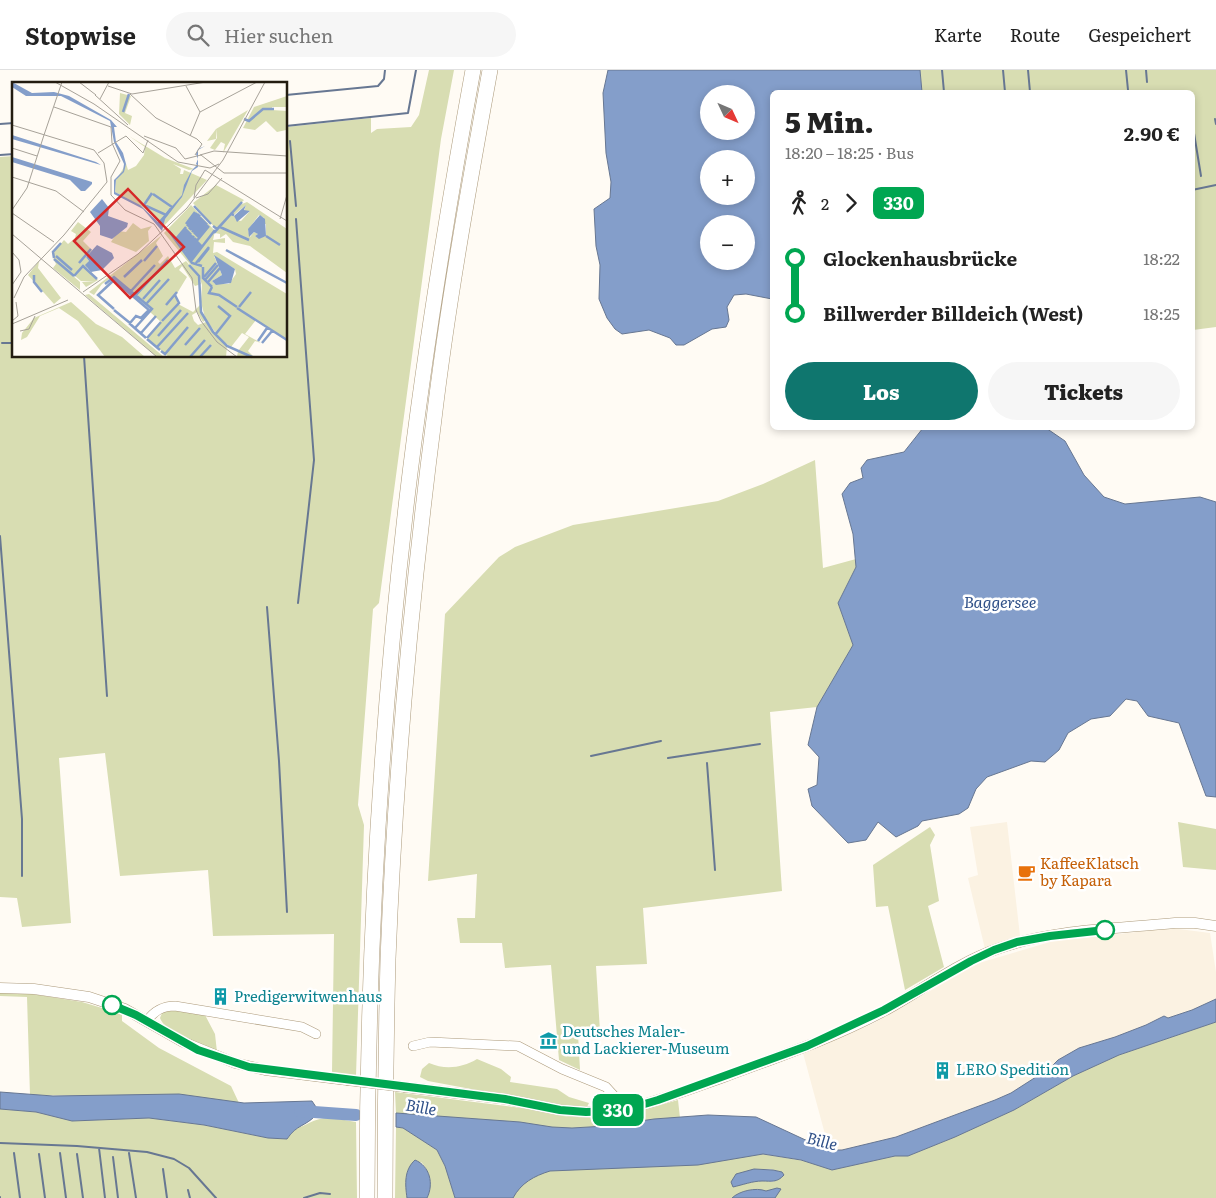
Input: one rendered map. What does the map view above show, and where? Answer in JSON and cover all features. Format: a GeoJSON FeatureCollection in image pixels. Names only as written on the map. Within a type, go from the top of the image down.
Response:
{"type":"FeatureCollection","features":[{"type":"Feature","properties":{"kind":"highway"},"geometry":{"type":"LineString","coordinates":[[367,1198],[367,1088],[372,948],[394,619],[407,500],[430,326],[473,70]]}},
{"type":"Feature","properties":{"kind":"highway"},"geometry":{"type":"LineString","coordinates":[[385,1198],[388,958],[406,681],[422,512],[434,416],[453,282],[490,70]]}},
{"type":"Feature","properties":{"kind":"street"},"geometry":{"type":"LineString","coordinates":[[0,988],[34,989],[89,998],[125,1010],[183,1042],[235,1063],[265,1070],[505,1099],[560,1110],[586,1112],[619,1110],[658,1100],[807,1046],[884,1010],[973,960],[1017,942],[1050,936],[1175,923],[1216,926]]}},
{"type":"Feature","properties":{"kind":"street"},"geometry":{"type":"LineString","coordinates":[[147,1021],[157,1010],[167,1006],[174,1006],[302,1027],[316,1034]]}},
{"type":"Feature","properties":{"kind":"street"},"geometry":{"type":"LineString","coordinates":[[413,1046],[430,1042],[518,1046],[562,1069],[606,1087],[617,1099],[619,1110]]}},
{"type":"Feature","properties":{"kind":"shaded area"},"geometry":{"type":"Polygon","coordinates":[[[1007,822],[1020,936],[985,949],[968,878],[978,875],[970,827],[1007,822]]]}},
{"type":"Feature","properties":{"kind":"shaded area"},"geometry":{"type":"Polygon","coordinates":[[[1171,928],[1210,933],[1216,972],[1216,999],[1192,1010],[1168,1018],[1164,1016],[1115,1037],[1079,1048],[1058,1060],[1050,1068],[1011,1093],[929,1126],[875,1143],[842,1150],[829,1149],[803,1053],[872,1024],[979,963],[1050,942],[1171,928]]]}},
{"type":"Feature","properties":{"kind":"green space"},"geometry":{"type":"Polygon","coordinates":[[[429,70],[454,70],[441,139],[379,603],[373,609],[358,805],[364,825],[356,1076],[332,1072],[334,934],[213,936],[208,870],[120,876],[105,753],[59,758],[71,923],[22,927],[17,898],[0,897],[0,157],[12,156],[12,358],[288,358],[288,127],[371,118],[371,133],[377,129],[411,127],[419,115],[429,70]]]}},
{"type":"Feature","properties":{"kind":"green space"},"geometry":{"type":"Polygon","coordinates":[[[920,70],[1216,70],[1216,327],[1195,330],[1195,90],[922,90],[920,70]]]}},
{"type":"Feature","properties":{"kind":"green space"},"geometry":{"type":"Polygon","coordinates":[[[815,460],[823,568],[856,559],[856,567],[838,603],[853,645],[817,707],[770,712],[782,891],[643,908],[647,964],[596,966],[600,1032],[578,1034],[580,1070],[559,1060],[551,965],[505,968],[502,943],[460,943],[457,918],[475,918],[477,874],[428,881],[445,614],[499,557],[515,547],[573,525],[718,501],[763,484],[815,460]]]}},
{"type":"Feature","properties":{"kind":"green space"},"geometry":{"type":"Polygon","coordinates":[[[1178,822],[1216,829],[1216,870],[1183,867],[1178,822]]]}},
{"type":"Feature","properties":{"kind":"green space"},"geometry":{"type":"Polygon","coordinates":[[[930,827],[935,835],[930,845],[939,901],[928,906],[944,967],[905,990],[888,906],[876,907],[873,865],[930,827]]]}},
{"type":"Feature","properties":{"kind":"green space"},"geometry":{"type":"Polygon","coordinates":[[[0,992],[26,993],[82,1002],[122,1014],[122,1021],[159,1048],[231,1086],[239,1103],[108,1096],[30,1095],[27,997],[0,996],[0,992]]]}},
{"type":"Feature","properties":{"kind":"green space"},"geometry":{"type":"Polygon","coordinates":[[[168,1009],[205,1015],[215,1034],[217,1052],[185,1038],[163,1023],[160,1018],[162,1013],[168,1009]]]}},
{"type":"Feature","properties":{"kind":"green space"},"geometry":{"type":"Polygon","coordinates":[[[1216,1022],[1216,1198],[507,1198],[542,1166],[762,1154],[805,1161],[832,1170],[895,1156],[908,1156],[1014,1110],[1073,1076],[1119,1055],[1216,1022]],[[754,1169],[732,1181],[733,1186],[763,1180],[772,1182],[779,1179],[782,1172],[770,1169],[754,1169]]]}},
{"type":"Feature","properties":{"kind":"green space"},"geometry":{"type":"Polygon","coordinates":[[[477,1059],[501,1069],[511,1077],[510,1082],[557,1089],[569,1097],[589,1103],[587,1107],[558,1105],[428,1081],[420,1077],[422,1069],[429,1063],[441,1067],[453,1067],[477,1059]]]}},
{"type":"Feature","properties":{"kind":"green space"},"geometry":{"type":"Polygon","coordinates":[[[395,1092],[537,1110],[563,1116],[592,1118],[628,1114],[678,1100],[680,1118],[584,1128],[505,1124],[396,1113],[395,1092]]]}},
{"type":"Feature","properties":{"kind":"green space"},"geometry":{"type":"Polygon","coordinates":[[[0,1109],[36,1112],[72,1121],[149,1118],[204,1125],[268,1138],[287,1139],[297,1128],[315,1120],[332,1118],[356,1122],[357,1198],[0,1198],[0,1109]]]}},
{"type":"Feature","properties":{"kind":"green space"},"geometry":{"type":"Polygon","coordinates":[[[396,1127],[403,1128],[437,1150],[445,1166],[455,1198],[427,1198],[430,1189],[430,1179],[427,1170],[421,1162],[406,1176],[407,1198],[395,1198],[396,1127]]]}},
{"type":"Feature","properties":{"kind":"water"},"geometry":{"type":"Polygon","coordinates":[[[608,70],[920,70],[922,90],[770,90],[770,299],[746,294],[734,295],[727,307],[729,320],[726,327],[712,329],[684,345],[676,345],[670,338],[649,330],[622,334],[615,329],[607,318],[599,299],[600,265],[596,246],[594,209],[610,198],[611,182],[606,153],[603,93],[608,70]]]}},
{"type":"Feature","properties":{"kind":"water","name":"Baggersee"},"geometry":{"type":"Polygon","coordinates":[[[921,430],[1049,430],[1065,441],[1084,475],[1104,497],[1125,504],[1200,497],[1216,502],[1216,797],[1206,796],[1179,723],[1148,716],[1137,701],[1126,699],[1110,716],[1091,719],[1068,733],[1059,750],[1045,762],[1031,761],[987,777],[976,789],[968,808],[959,814],[922,821],[918,826],[896,837],[878,822],[866,840],[848,843],[812,806],[808,789],[817,785],[819,757],[808,745],[817,707],[853,645],[838,603],[856,567],[853,534],[842,494],[850,483],[863,478],[861,468],[867,460],[904,452],[921,430]]]}},
{"type":"Feature","properties":{"kind":"water"},"geometry":{"type":"Polygon","coordinates":[[[1216,999],[1216,1022],[1119,1055],[1073,1076],[1014,1110],[908,1156],[895,1156],[832,1170],[801,1160],[763,1154],[698,1165],[550,1171],[528,1181],[513,1198],[455,1198],[445,1166],[437,1150],[403,1128],[396,1127],[396,1113],[520,1122],[572,1128],[708,1115],[756,1117],[827,1150],[842,1150],[896,1137],[995,1100],[1011,1093],[1050,1068],[1058,1060],[1079,1048],[1115,1037],[1164,1016],[1168,1018],[1192,1010],[1216,999]]]}},
{"type":"Feature","properties":{"kind":"water"},"geometry":{"type":"Polygon","coordinates":[[[0,1092],[53,1096],[179,1094],[244,1103],[312,1101],[316,1107],[316,1115],[294,1131],[287,1139],[268,1138],[204,1125],[149,1118],[72,1121],[36,1112],[0,1109],[0,1092]]]}},
{"type":"Feature","properties":{"kind":"water"},"geometry":{"type":"Polygon","coordinates":[[[415,1160],[424,1166],[429,1176],[430,1187],[427,1198],[407,1198],[407,1173],[415,1160]]]}},
{"type":"Feature","properties":{"kind":"water"},"geometry":{"type":"Polygon","coordinates":[[[754,1169],[773,1170],[782,1172],[784,1175],[776,1180],[733,1187],[731,1182],[736,1174],[754,1169]]]}},
{"type":"Feature","properties":{"kind":"water"},"geometry":{"type":"Polygon","coordinates":[[[777,1188],[781,1189],[775,1198],[732,1198],[748,1190],[766,1191],[777,1188]]]}},
{"type":"Feature","properties":{"kind":"waterway"},"geometry":{"type":"LineString","coordinates":[[288,95],[378,86],[384,79],[385,70]]}},
{"type":"Feature","properties":{"kind":"waterway"},"geometry":{"type":"LineString","coordinates":[[288,126],[408,113],[416,70]]}},
{"type":"Feature","properties":{"kind":"waterway"},"geometry":{"type":"LineString","coordinates":[[942,70],[944,90]]}},
{"type":"Feature","properties":{"kind":"waterway"},"geometry":{"type":"LineString","coordinates":[[1003,70],[1005,90]]}},
{"type":"Feature","properties":{"kind":"waterway"},"geometry":{"type":"LineString","coordinates":[[1028,70],[1030,90]]}},
{"type":"Feature","properties":{"kind":"waterway"},"geometry":{"type":"LineString","coordinates":[[1126,70],[1128,90]]}},
{"type":"Feature","properties":{"kind":"waterway"},"geometry":{"type":"LineString","coordinates":[[1146,70],[1147,82]]}},
{"type":"Feature","properties":{"kind":"waterway"},"geometry":{"type":"LineString","coordinates":[[1215,119],[1216,124]]}},
{"type":"Feature","properties":{"kind":"waterway"},"geometry":{"type":"LineString","coordinates":[[0,124],[12,123]]}},
{"type":"Feature","properties":{"kind":"waterway"},"geometry":{"type":"LineString","coordinates":[[1195,139],[1201,176]]}},
{"type":"Feature","properties":{"kind":"waterway"},"geometry":{"type":"LineString","coordinates":[[290,141],[296,206]]}},
{"type":"Feature","properties":{"kind":"waterway"},"geometry":{"type":"LineString","coordinates":[[0,155],[12,154]]}},
{"type":"Feature","properties":{"kind":"waterway"},"geometry":{"type":"LineString","coordinates":[[1195,189],[1216,185]]}},
{"type":"Feature","properties":{"kind":"waterway"},"geometry":{"type":"LineString","coordinates":[[296,219],[314,460],[298,603]]}},
{"type":"Feature","properties":{"kind":"waterway"},"geometry":{"type":"LineString","coordinates":[[2,343],[12,343]]}},
{"type":"Feature","properties":{"kind":"waterway"},"geometry":{"type":"LineString","coordinates":[[84,358],[107,696]]}},
{"type":"Feature","properties":{"kind":"waterway"},"geometry":{"type":"LineString","coordinates":[[0,536],[22,819],[22,876]]}},
{"type":"Feature","properties":{"kind":"waterway"},"geometry":{"type":"LineString","coordinates":[[267,607],[279,761],[287,912]]}},
{"type":"Feature","properties":{"kind":"waterway"},"geometry":{"type":"LineString","coordinates":[[591,756],[661,741]]}},
{"type":"Feature","properties":{"kind":"waterway"},"geometry":{"type":"LineString","coordinates":[[668,758],[760,744]]}},
{"type":"Feature","properties":{"kind":"waterway"},"geometry":{"type":"LineString","coordinates":[[707,763],[715,870]]}},
{"type":"Feature","properties":{"kind":"waterway","name":"Bille"},"geometry":{"type":"LineString","coordinates":[[300,1111],[356,1115]]}},
{"type":"Feature","properties":{"kind":"waterway"},"geometry":{"type":"LineString","coordinates":[[0,1143],[77,1146],[147,1152],[174,1159],[189,1168],[216,1198]]}},
{"type":"Feature","properties":{"kind":"waterway"},"geometry":{"type":"LineString","coordinates":[[99,1148],[105,1198]]}},
{"type":"Feature","properties":{"kind":"waterway"},"geometry":{"type":"LineString","coordinates":[[14,1153],[20,1198]]}},
{"type":"Feature","properties":{"kind":"waterway"},"geometry":{"type":"LineString","coordinates":[[60,1153],[66,1198]]}},
{"type":"Feature","properties":{"kind":"waterway"},"geometry":{"type":"LineString","coordinates":[[129,1153],[136,1198]]}},
{"type":"Feature","properties":{"kind":"waterway"},"geometry":{"type":"LineString","coordinates":[[39,1154],[45,1198]]}},
{"type":"Feature","properties":{"kind":"waterway"},"geometry":{"type":"LineString","coordinates":[[77,1154],[83,1198]]}},
{"type":"Feature","properties":{"kind":"waterway"},"geometry":{"type":"LineString","coordinates":[[113,1157],[118,1198]]}},
{"type":"Feature","properties":{"kind":"waterway"},"geometry":{"type":"LineString","coordinates":[[163,1169],[167,1198]]}},
{"type":"Feature","properties":{"kind":"waterway"},"geometry":{"type":"LineString","coordinates":[[188,1190],[190,1198]]}},
{"type":"Feature","properties":{"kind":"waterway"},"geometry":{"type":"LineString","coordinates":[[304,1198],[320,1193],[330,1194]]}},
{"type":"Feature","properties":{"kind":"bus line","name":"330"},"geometry":{"type":"LineString","coordinates":[[112,1005],[136,1015],[198,1050],[249,1067],[505,1099],[560,1110],[612,1111],[643,1105],[807,1046],[884,1010],[994,950],[1017,942],[1050,936],[1105,930]]}},
{"type":"Feature","properties":{"kind":"place","name":"KaffeeKlatsch by Kapara"},"geometry":{"type":"Point","coordinates":[1026,873]}},
{"type":"Feature","properties":{"kind":"place","name":"Predigerwitwenhaus"},"geometry":{"type":"Point","coordinates":[220,997]}},
{"type":"Feature","properties":{"kind":"place","name":"Deutsches Maler- und Lackierer-Museum"},"geometry":{"type":"Point","coordinates":[548,1041]}},
{"type":"Feature","properties":{"kind":"place","name":"LERO Spedition"},"geometry":{"type":"Point","coordinates":[942,1070]}}]}
